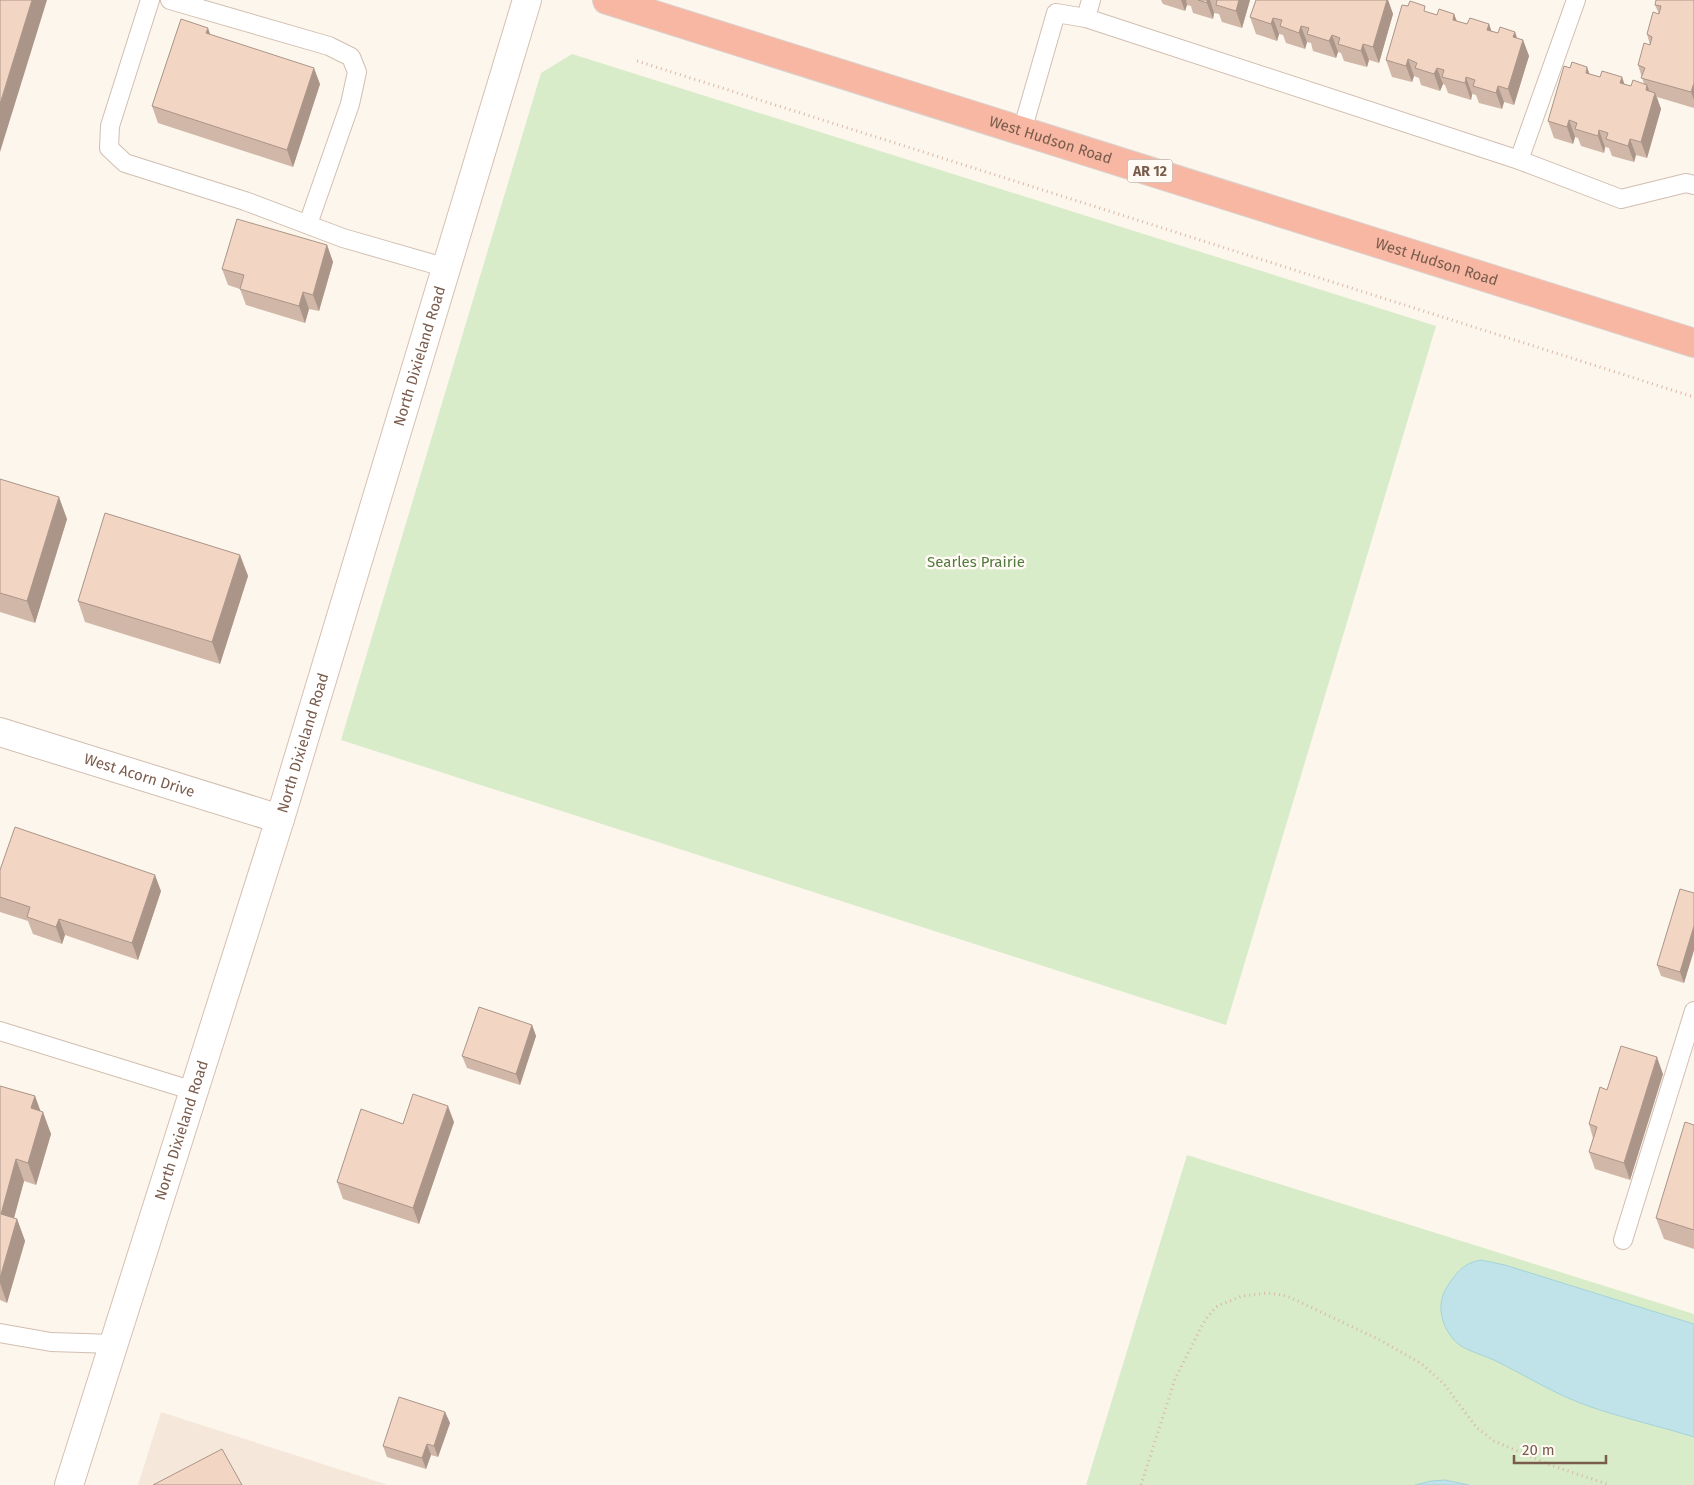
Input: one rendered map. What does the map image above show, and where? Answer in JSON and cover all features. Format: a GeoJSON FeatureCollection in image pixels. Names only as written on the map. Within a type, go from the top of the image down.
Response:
{"type":"FeatureCollection","features":[{"type":"Feature","properties":{"kind":"highway","name":"West Hudson Road"},"geometry":{"type":"LineString","coordinates":[[607,0],[1694,342]]}},
{"type":"Feature","properties":{"kind":"street","name":"North Dixieland Road"},"geometry":{"type":"LineString","coordinates":[[69,1485],[280,819],[527,0]]}},
{"type":"Feature","properties":{"kind":"street","name":"West Acorn Drive"},"geometry":{"type":"LineString","coordinates":[[0,732],[280,819]]}},
{"type":"Feature","properties":{"kind":"lane"},"geometry":{"type":"LineString","coordinates":[[150,0],[110,126],[109,148],[125,163],[245,200],[343,238],[447,268]]}},
{"type":"Feature","properties":{"kind":"lane"},"geometry":{"type":"LineString","coordinates":[[170,0],[329,46],[352,57],[357,72],[350,104],[308,224]]}},
{"type":"Feature","properties":{"kind":"lane"},"geometry":{"type":"LineString","coordinates":[[1086,18],[1091,0]]}},
{"type":"Feature","properties":{"kind":"lane"},"geometry":{"type":"LineString","coordinates":[[1520,160],[1576,0]]}},
{"type":"Feature","properties":{"kind":"lane"},"geometry":{"type":"LineString","coordinates":[[1022,131],[1058,6],[1086,18],[1520,160],[1621,199],[1686,183],[1694,185]]}},
{"type":"Feature","properties":{"kind":"lane"},"geometry":{"type":"LineString","coordinates":[[1623,1240],[1694,1011]]}},
{"type":"Feature","properties":{"kind":"lane"},"geometry":{"type":"LineString","coordinates":[[0,1031],[194,1091]]}},
{"type":"Feature","properties":{"kind":"lane"},"geometry":{"type":"LineString","coordinates":[[0,1333],[51,1342],[114,1344]]}},
{"type":"Feature","properties":{"kind":"path"},"geometry":{"type":"LineString","coordinates":[[637,61],[1694,397]]}},
{"type":"Feature","properties":{"kind":"path"},"geometry":{"type":"LineString","coordinates":[[1141,1485],[1175,1380],[1205,1320],[1222,1304],[1242,1296],[1268,1293],[1286,1296],[1380,1340],[1422,1364],[1444,1384],[1476,1427],[1494,1441],[1550,1465],[1610,1485]]}},
{"type":"Feature","properties":{"kind":"shaded area"},"geometry":{"type":"Polygon","coordinates":[[[161,1412],[388,1485],[138,1485],[161,1412]]]}},
{"type":"Feature","properties":{"kind":"green space","name":"Searles Prairie"},"geometry":{"type":"Polygon","coordinates":[[[572,54],[1436,326],[1226,1025],[341,740],[541,73],[572,54]]]}},
{"type":"Feature","properties":{"kind":"green space"},"geometry":{"type":"Polygon","coordinates":[[[1187,1155],[1694,1314],[1694,1485],[1086,1485],[1187,1155]]]}},
{"type":"Feature","properties":{"kind":"water"},"geometry":{"type":"Polygon","coordinates":[[[1481,1260],[1505,1265],[1694,1324],[1694,1437],[1608,1413],[1580,1403],[1457,1343],[1444,1324],[1441,1309],[1443,1294],[1461,1269],[1475,1261],[1481,1260]]]}},
{"type":"Feature","properties":{"kind":"water"},"geometry":{"type":"Polygon","coordinates":[[[1445,1480],[1469,1485],[1415,1485],[1431,1481],[1445,1480]]]}},
{"type":"Feature","properties":{"kind":"building"},"geometry":{"type":"Polygon","coordinates":[[[0,0],[32,0],[0,104],[0,0]]]}},
{"type":"Feature","properties":{"kind":"building"},"geometry":{"type":"Polygon","coordinates":[[[1217,0],[1239,0],[1236,11],[1216,5],[1217,0]]]}},
{"type":"Feature","properties":{"kind":"building"},"geometry":{"type":"Polygon","coordinates":[[[1256,0],[1387,0],[1373,47],[1363,44],[1361,51],[1338,44],[1340,38],[1332,35],[1329,41],[1307,34],[1309,28],[1301,26],[1299,33],[1280,26],[1282,20],[1273,18],[1271,24],[1250,17],[1256,0]]]}},
{"type":"Feature","properties":{"kind":"building"},"geometry":{"type":"Polygon","coordinates":[[[1656,0],[1694,0],[1694,83],[1691,92],[1641,78],[1645,68],[1638,65],[1644,43],[1650,45],[1652,37],[1647,34],[1653,12],[1659,14],[1661,6],[1655,5],[1656,0]]]}},
{"type":"Feature","properties":{"kind":"building"},"geometry":{"type":"Polygon","coordinates":[[[1410,1],[1425,6],[1424,11],[1437,15],[1439,9],[1454,14],[1453,20],[1467,24],[1470,18],[1489,24],[1487,30],[1498,33],[1500,27],[1515,32],[1513,37],[1523,40],[1508,89],[1498,86],[1496,93],[1473,86],[1475,80],[1466,77],[1465,83],[1442,77],[1444,70],[1437,68],[1434,74],[1415,68],[1417,63],[1408,59],[1406,66],[1386,60],[1402,5],[1408,6],[1410,1]]]}},
{"type":"Feature","properties":{"kind":"building"},"geometry":{"type":"Polygon","coordinates":[[[181,19],[208,28],[206,33],[314,68],[287,150],[152,106],[181,19]]]}},
{"type":"Feature","properties":{"kind":"building"},"geometry":{"type":"Polygon","coordinates":[[[1572,62],[1587,67],[1586,73],[1600,77],[1602,71],[1622,77],[1620,83],[1631,86],[1633,80],[1647,85],[1646,90],[1655,93],[1641,142],[1630,139],[1628,146],[1606,139],[1608,133],[1599,130],[1598,136],[1575,129],[1577,123],[1569,120],[1567,127],[1548,121],[1564,66],[1570,68],[1572,62]]]}},
{"type":"Feature","properties":{"kind":"building"},"geometry":{"type":"Polygon","coordinates":[[[237,219],[327,245],[313,295],[303,292],[299,306],[240,289],[244,275],[222,269],[237,219]]]}},
{"type":"Feature","properties":{"kind":"building"},"geometry":{"type":"Polygon","coordinates":[[[0,479],[59,497],[27,601],[0,593],[0,479]]]}},
{"type":"Feature","properties":{"kind":"building"},"geometry":{"type":"Polygon","coordinates":[[[105,513],[240,555],[212,642],[78,601],[105,513]]]}},
{"type":"Feature","properties":{"kind":"building"},"geometry":{"type":"Polygon","coordinates":[[[15,827],[155,875],[132,943],[59,919],[56,927],[27,917],[30,907],[0,897],[0,870],[15,827]]]}},
{"type":"Feature","properties":{"kind":"building"},"geometry":{"type":"Polygon","coordinates":[[[1680,889],[1694,893],[1694,926],[1680,972],[1657,965],[1680,889]]]}},
{"type":"Feature","properties":{"kind":"building"},"geometry":{"type":"Polygon","coordinates":[[[479,1007],[532,1025],[516,1074],[462,1056],[479,1007]]]}},
{"type":"Feature","properties":{"kind":"building"},"geometry":{"type":"Polygon","coordinates":[[[1621,1046],[1657,1057],[1624,1163],[1589,1152],[1597,1127],[1589,1124],[1600,1087],[1607,1090],[1621,1046]]]}},
{"type":"Feature","properties":{"kind":"building"},"geometry":{"type":"Polygon","coordinates":[[[0,1086],[35,1096],[31,1108],[43,1112],[28,1163],[16,1159],[1,1214],[17,1219],[0,1278],[0,1086]]]}},
{"type":"Feature","properties":{"kind":"building"},"geometry":{"type":"Polygon","coordinates":[[[413,1094],[448,1106],[413,1208],[337,1182],[361,1109],[403,1124],[413,1094]]]}},
{"type":"Feature","properties":{"kind":"building"},"geometry":{"type":"Polygon","coordinates":[[[1685,1122],[1694,1125],[1694,1230],[1656,1218],[1685,1122]]]}},
{"type":"Feature","properties":{"kind":"building"},"geometry":{"type":"Polygon","coordinates":[[[399,1397],[445,1412],[434,1446],[427,1444],[422,1458],[383,1446],[399,1397]]]}},
{"type":"Feature","properties":{"kind":"building"},"geometry":{"type":"Polygon","coordinates":[[[222,1449],[242,1485],[153,1485],[222,1449]]]}}]}
